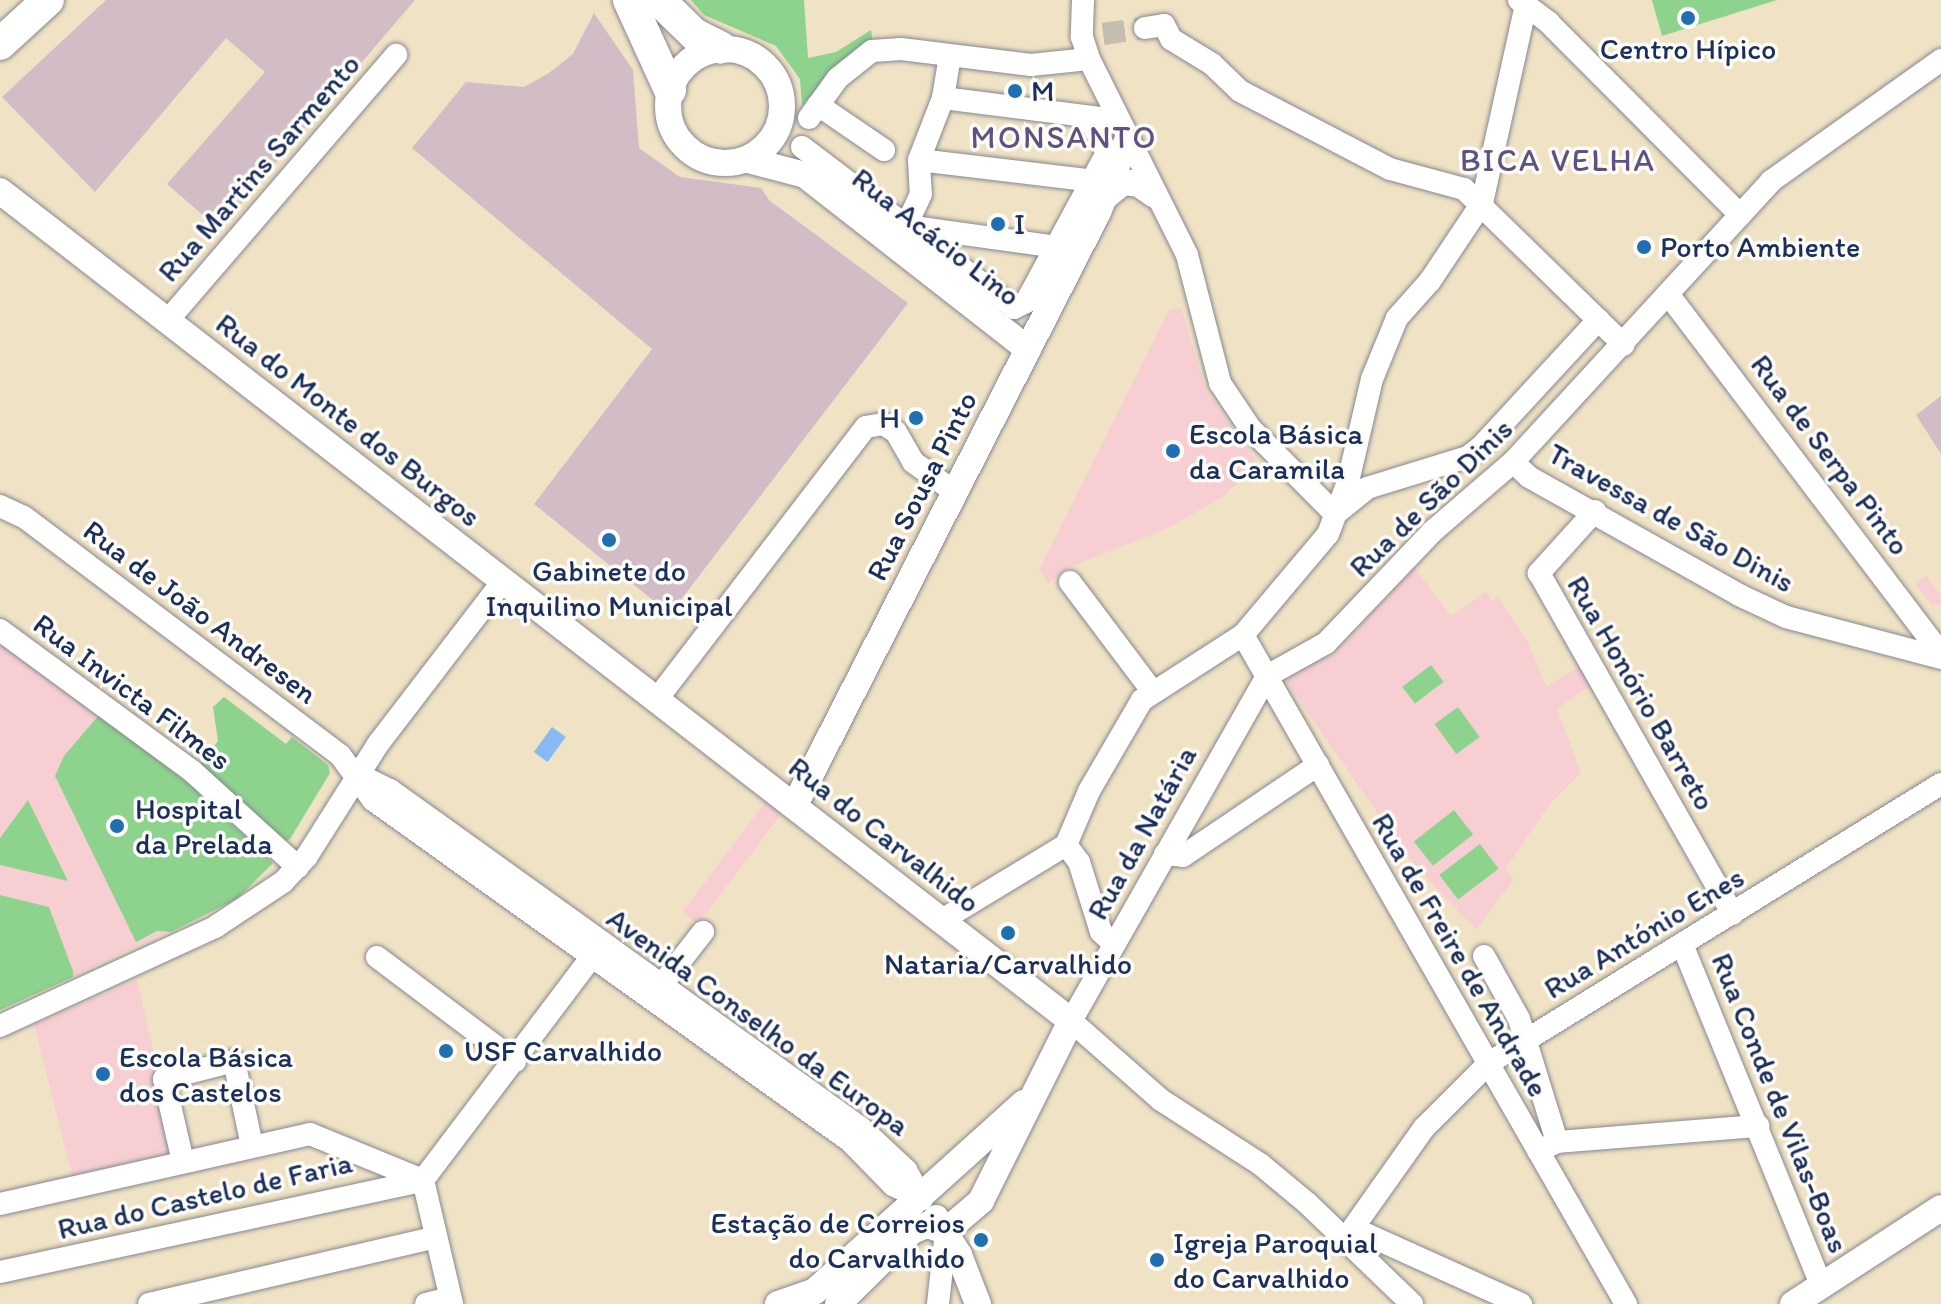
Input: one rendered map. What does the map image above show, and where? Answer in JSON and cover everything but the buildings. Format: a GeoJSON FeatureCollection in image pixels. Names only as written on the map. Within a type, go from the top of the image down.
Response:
{"type":"FeatureCollection","features":[{"type":"Feature","properties":{"kind":"highway"},"geometry":{"type":"LineString","coordinates":[[0,38],[31,0]]}},
{"type":"Feature","properties":{"kind":"highway"},"geometry":{"type":"LineString","coordinates":[[0,44],[48,0]]}},
{"type":"Feature","properties":{"kind":"highway"},"geometry":{"type":"LineString","coordinates":[[635,5],[721,48]]}},
{"type":"Feature","properties":{"kind":"highway"},"geometry":{"type":"LineString","coordinates":[[635,5],[664,68],[670,90]]}},
{"type":"Feature","properties":{"kind":"main road"},"geometry":{"type":"LineString","coordinates":[[721,48],[756,57],[770,69],[779,85],[781,121],[765,148],[748,160],[715,163],[682,144],[672,128],[670,90],[689,61],[721,48]]}},
{"type":"Feature","properties":{"kind":"main road","name":"Rua Acácio Lino"},"geometry":{"type":"LineString","coordinates":[[781,121],[805,175]]}},
{"type":"Feature","properties":{"kind":"main road","name":"Rua Sousa Pinto"},"geometry":{"type":"LineString","coordinates":[[795,805],[1028,349],[1100,189],[1127,141]]}},
{"type":"Feature","properties":{"kind":"main road","name":"Rua Acácio Lino"},"geometry":{"type":"LineString","coordinates":[[748,160],[805,175],[1028,349]]}},
{"type":"Feature","properties":{"kind":"main road"},"geometry":{"type":"LineString","coordinates":[[1100,189],[1123,182],[1139,184],[1155,195]]}},
{"type":"Feature","properties":{"kind":"main road","name":"Rua do Monte dos Burgos"},"geometry":{"type":"LineString","coordinates":[[0,191],[657,699]]}},
{"type":"Feature","properties":{"kind":"main road","name":"Rua do Carvalhido"},"geometry":{"type":"LineString","coordinates":[[657,699],[1071,1021]]}},
{"type":"Feature","properties":{"kind":"main road"},"geometry":{"type":"LineString","coordinates":[[946,1231],[981,1201],[1029,1099],[1071,1021]]}},
{"type":"Feature","properties":{"kind":"main road"},"geometry":{"type":"LineString","coordinates":[[807,1301],[1029,1099]]}},
{"type":"Feature","properties":{"kind":"main road"},"geometry":{"type":"LineString","coordinates":[[922,1199],[946,1231],[978,1304]]}},
{"type":"Feature","properties":{"kind":"main road"},"geometry":{"type":"LineString","coordinates":[[1793,1304],[1941,1208]]}},
{"type":"Feature","properties":{"kind":"main road"},"geometry":{"type":"LineString","coordinates":[[807,1301],[912,1231],[927,1225],[946,1231]]}},
{"type":"Feature","properties":{"kind":"street"},"geometry":{"type":"LineString","coordinates":[[1083,0],[1092,35],[1089,59],[1127,141],[1187,255],[1220,383],[1250,428],[1335,514]]}},
{"type":"Feature","properties":{"kind":"street"},"geometry":{"type":"LineString","coordinates":[[942,920],[1066,845],[1106,759],[1133,712],[1152,691],[1243,635],[1328,534],[1376,366],[1397,318],[1430,281],[1482,203],[1524,2]]}},
{"type":"Feature","properties":{"kind":"street"},"geometry":{"type":"LineString","coordinates":[[1524,2],[1740,215]]}},
{"type":"Feature","properties":{"kind":"street"},"geometry":{"type":"LineString","coordinates":[[1145,28],[1164,25],[1171,39],[1212,64],[1240,91],[1390,169],[1464,189],[1482,203],[1624,345]]}},
{"type":"Feature","properties":{"kind":"street"},"geometry":{"type":"LineString","coordinates":[[884,150],[813,112],[838,78],[872,51],[1048,66],[1089,59]]}},
{"type":"Feature","properties":{"kind":"street","name":"Rua Martins Sarmento"},"geometry":{"type":"LineString","coordinates":[[168,320],[396,55]]}},
{"type":"Feature","properties":{"kind":"street"},"geometry":{"type":"LineString","coordinates":[[906,226],[921,194],[919,160],[943,98],[950,56]]}},
{"type":"Feature","properties":{"kind":"street","name":"Rua de São Dinis"},"geometry":{"type":"LineString","coordinates":[[1267,676],[1326,643],[1433,531],[1513,462],[1624,345],[1771,181],[1941,60]]}},
{"type":"Feature","properties":{"kind":"street"},"geometry":{"type":"LineString","coordinates":[[943,98],[1090,119],[1115,116]]}},
{"type":"Feature","properties":{"kind":"street"},"geometry":{"type":"LineString","coordinates":[[802,147],[1014,308],[1026,302],[1080,208],[1100,189],[1107,153],[1090,119]]}},
{"type":"Feature","properties":{"kind":"street"},"geometry":{"type":"LineString","coordinates":[[919,160],[1042,175],[1100,189]]}},
{"type":"Feature","properties":{"kind":"street"},"geometry":{"type":"LineString","coordinates":[[1042,175],[1080,208]]}},
{"type":"Feature","properties":{"kind":"street"},"geometry":{"type":"LineString","coordinates":[[906,226],[1057,247]]}},
{"type":"Feature","properties":{"kind":"street","name":"Rua de Serpa Pinto"},"geometry":{"type":"LineString","coordinates":[[1668,294],[1938,645]]}},
{"type":"Feature","properties":{"kind":"street","name":"Rua de São Dinis"},"geometry":{"type":"LineString","coordinates":[[1335,514],[1367,488],[1468,457],[1598,320]]}},
{"type":"Feature","properties":{"kind":"street"},"geometry":{"type":"LineString","coordinates":[[657,699],[866,427],[883,424],[896,432],[913,462],[955,492]]}},
{"type":"Feature","properties":{"kind":"street","name":"Travessa de São Dinis"},"geometry":{"type":"LineString","coordinates":[[1513,462],[1696,572],[1786,617],[1938,645]]}},
{"type":"Feature","properties":{"kind":"street","name":"Rua de João Andresen"},"geometry":{"type":"LineString","coordinates":[[0,506],[49,536],[335,750],[357,774]]}},
{"type":"Feature","properties":{"kind":"street","name":"Rua Honório Barreto"},"geometry":{"type":"LineString","coordinates":[[1595,511],[1539,573],[1733,914]]}},
{"type":"Feature","properties":{"kind":"street"},"geometry":{"type":"LineString","coordinates":[[0,1026],[215,927],[298,867],[357,774],[503,581]]}},
{"type":"Feature","properties":{"kind":"street"},"geometry":{"type":"LineString","coordinates":[[1070,582],[1152,691]]}},
{"type":"Feature","properties":{"kind":"street","name":"Rua Invicta Filmes"},"geometry":{"type":"LineString","coordinates":[[0,630],[192,771],[298,867]]}},
{"type":"Feature","properties":{"kind":"street","name":"Rua de Freire de Andrade"},"geometry":{"type":"LineString","coordinates":[[1243,635],[1489,1063],[1547,1146],[1626,1304]]}},
{"type":"Feature","properties":{"kind":"street","name":"Rua da Natária"},"geometry":{"type":"LineString","coordinates":[[1071,1021],[1267,676]]}},
{"type":"Feature","properties":{"kind":"street"},"geometry":{"type":"LineString","coordinates":[[1165,854],[1183,856],[1318,765]]}},
{"type":"Feature","properties":{"kind":"street","name":"Avenida Conselho da Europa"},"geometry":{"type":"LineString","coordinates":[[357,774],[373,800],[596,952],[850,1141],[893,1185],[922,1199]]}},
{"type":"Feature","properties":{"kind":"street","name":"Rua António Enes"},"geometry":{"type":"LineString","coordinates":[[1346,1238],[1424,1128],[1489,1063],[1941,784]]}},
{"type":"Feature","properties":{"kind":"street"},"geometry":{"type":"LineString","coordinates":[[1066,845],[1079,862],[1101,932],[1114,944]]}},
{"type":"Feature","properties":{"kind":"street"},"geometry":{"type":"LineString","coordinates":[[660,987],[703,932]]}},
{"type":"Feature","properties":{"kind":"street","name":"Rua Conde de Vilas-Boas"},"geometry":{"type":"LineString","coordinates":[[1682,944],[1821,1285]]}},
{"type":"Feature","properties":{"kind":"street"},"geometry":{"type":"LineString","coordinates":[[423,1180],[596,952]]}},
{"type":"Feature","properties":{"kind":"street","name":"Avenida Conselho da Europa"},"geometry":{"type":"LineString","coordinates":[[596,952],[660,987],[861,1128],[906,1170],[922,1199]]}},
{"type":"Feature","properties":{"kind":"street"},"geometry":{"type":"LineString","coordinates":[[1484,956],[1527,1040],[1547,1146],[1758,1126]]}},
{"type":"Feature","properties":{"kind":"street"},"geometry":{"type":"LineString","coordinates":[[377,957],[515,1061]]}},
{"type":"Feature","properties":{"kind":"street"},"geometry":{"type":"LineString","coordinates":[[1071,1021],[1161,1100],[1260,1164],[1346,1238],[1412,1304]]}},
{"type":"Feature","properties":{"kind":"street"},"geometry":{"type":"LineString","coordinates":[[183,1162],[164,1079],[234,1061],[252,1146]]}},
{"type":"Feature","properties":{"kind":"street"},"geometry":{"type":"LineString","coordinates":[[0,1204],[310,1134],[423,1180]]}},
{"type":"Feature","properties":{"kind":"street"},"geometry":{"type":"LineString","coordinates":[[423,1180],[451,1301],[426,1304]]}},
{"type":"Feature","properties":{"kind":"street","name":"Rua do Castelo de Faria"},"geometry":{"type":"LineString","coordinates":[[0,1272],[423,1180]]}},
{"type":"Feature","properties":{"kind":"street"},"geometry":{"type":"LineString","coordinates":[[938,1304],[946,1231]]}},
{"type":"Feature","properties":{"kind":"street"},"geometry":{"type":"LineString","coordinates":[[1346,1238],[1368,1235],[1521,1304]]}},
{"type":"Feature","properties":{"kind":"street"},"geometry":{"type":"LineString","coordinates":[[149,1304],[436,1237]]}},
{"type":"Feature","properties":{"kind":"street"},"geometry":{"type":"LineString","coordinates":[[952,1304],[971,1304]]}},
{"type":"Feature","properties":{"kind":"shaded area"},"geometry":{"type":"Polygon","coordinates":[[[106,0],[415,0],[219,229],[167,184],[265,72],[226,38],[95,192],[2,97],[106,0]]]}},
{"type":"Feature","properties":{"kind":"shaded area"},"geometry":{"type":"Polygon","coordinates":[[[594,13],[633,70],[639,148],[680,177],[761,188],[769,200],[908,303],[670,614],[534,504],[652,349],[412,148],[466,82],[524,87],[549,73],[573,54],[594,13]]]}},
{"type":"Feature","properties":{"kind":"shaded area","name":"Escola Básica da Caramila"},"geometry":{"type":"Polygon","coordinates":[[[1181,307],[1206,391],[1258,463],[1223,497],[1166,529],[1070,567],[1048,583],[1039,570],[1169,310],[1181,307]]]}},
{"type":"Feature","properties":{"kind":"shaded area"},"geometry":{"type":"Polygon","coordinates":[[[1941,396],[1941,454],[1916,415],[1941,396]]]}},
{"type":"Feature","properties":{"kind":"shaded area"},"geometry":{"type":"Polygon","coordinates":[[[1414,567],[1451,616],[1486,592],[1492,601],[1498,597],[1528,642],[1546,687],[1581,665],[1593,684],[1557,709],[1581,773],[1550,804],[1506,868],[1513,880],[1476,930],[1414,865],[1287,683],[1292,671],[1334,655],[1414,567]]]}},
{"type":"Feature","properties":{"kind":"shaded area"},"geometry":{"type":"Polygon","coordinates":[[[1926,576],[1941,595],[1941,604],[1931,605],[1915,584],[1926,576]]]}},
{"type":"Feature","properties":{"kind":"shaded area","name":"Hospital da Prelada"},"geometry":{"type":"Polygon","coordinates":[[[0,639],[195,788],[273,863],[238,898],[0,1010],[0,639]]]}},
{"type":"Feature","properties":{"kind":"shaded area"},"geometry":{"type":"Polygon","coordinates":[[[766,801],[782,813],[698,924],[682,912],[766,801]]]}},
{"type":"Feature","properties":{"kind":"shaded area","name":"Escola Básica dos Castelos"},"geometry":{"type":"Polygon","coordinates":[[[137,980],[177,1152],[72,1176],[34,1025],[137,980]]]}},
{"type":"Feature","properties":{"kind":"green space"},"geometry":{"type":"Polygon","coordinates":[[[691,0],[804,0],[808,58],[836,52],[871,30],[873,43],[825,80],[802,106],[800,79],[776,46],[704,15],[691,0]]]}},
{"type":"Feature","properties":{"kind":"green space","name":"Centro Hípico"},"geometry":{"type":"Polygon","coordinates":[[[1652,0],[1777,0],[1662,36],[1652,0]]]}},
{"type":"Feature","properties":{"kind":"green space"},"geometry":{"type":"Polygon","coordinates":[[[1431,665],[1444,682],[1415,703],[1402,687],[1431,665]]]}},
{"type":"Feature","properties":{"kind":"green space"},"geometry":{"type":"Polygon","coordinates":[[[224,697],[286,744],[292,737],[328,765],[330,773],[290,839],[283,842],[200,764],[218,741],[213,707],[224,697]]]}},
{"type":"Feature","properties":{"kind":"green space"},"geometry":{"type":"Polygon","coordinates":[[[1458,707],[1480,737],[1456,754],[1435,724],[1458,707]]]}},
{"type":"Feature","properties":{"kind":"green space"},"geometry":{"type":"Polygon","coordinates":[[[99,715],[195,788],[273,863],[238,898],[171,932],[157,931],[136,942],[55,776],[64,756],[99,715]]]}},
{"type":"Feature","properties":{"kind":"green space"},"geometry":{"type":"Polygon","coordinates":[[[28,800],[68,881],[0,865],[0,838],[28,800]]]}},
{"type":"Feature","properties":{"kind":"green space"},"geometry":{"type":"Polygon","coordinates":[[[1454,810],[1473,834],[1433,866],[1414,841],[1454,810]]]}},
{"type":"Feature","properties":{"kind":"green space"},"geometry":{"type":"Polygon","coordinates":[[[1480,844],[1499,869],[1458,899],[1439,875],[1480,844]]]}},
{"type":"Feature","properties":{"kind":"green space"},"geometry":{"type":"Polygon","coordinates":[[[0,895],[49,907],[73,977],[0,1010],[0,895]]]}},
{"type":"Feature","properties":{"kind":"water"},"geometry":{"type":"Polygon","coordinates":[[[552,727],[566,737],[548,762],[534,752],[552,727]]]}},
{"type":"Feature","properties":{"kind":"tunnel"},"geometry":{"type":"LineString","coordinates":[[1103,34],[1145,28]]}},
{"type":"Feature","properties":{"kind":"place","name":"Centro Hípico"},"geometry":{"type":"Point","coordinates":[1688,18]}},
{"type":"Feature","properties":{"kind":"place","name":"M"},"geometry":{"type":"Point","coordinates":[1015,91]}},
{"type":"Feature","properties":{"kind":"place","name":"I"},"geometry":{"type":"Point","coordinates":[998,224]}},
{"type":"Feature","properties":{"kind":"place","name":"Porto Ambiente"},"geometry":{"type":"Point","coordinates":[1644,247]}},
{"type":"Feature","properties":{"kind":"place","name":"H"},"geometry":{"type":"Point","coordinates":[916,418]}},
{"type":"Feature","properties":{"kind":"place","name":"Escola Básica da Caramila"},"geometry":{"type":"Point","coordinates":[1173,451]}},
{"type":"Feature","properties":{"kind":"place","name":"Gabinete do Inquilino Municipal"},"geometry":{"type":"Point","coordinates":[609,540]}},
{"type":"Feature","properties":{"kind":"place","name":"Hospital da Prelada"},"geometry":{"type":"Point","coordinates":[117,826]}},
{"type":"Feature","properties":{"kind":"place","name":"Nataria/Carvalhido"},"geometry":{"type":"Point","coordinates":[1008,933]}},
{"type":"Feature","properties":{"kind":"place","name":"USF Carvalhido"},"geometry":{"type":"Point","coordinates":[446,1051]}},
{"type":"Feature","properties":{"kind":"place","name":"Escola Básica dos Castelos"},"geometry":{"type":"Point","coordinates":[103,1074]}},
{"type":"Feature","properties":{"kind":"place","name":"Estação de Correios do Carvalhido"},"geometry":{"type":"Point","coordinates":[981,1240]}},
{"type":"Feature","properties":{"kind":"place","name":"Igreja Paroquial do Carvalhido"},"geometry":{"type":"Point","coordinates":[1157,1260]}},
{"type":"Feature","properties":{"kind":"district","name":"MONSANTO"},"geometry":{"type":"Point","coordinates":[1064,137]}},
{"type":"Feature","properties":{"kind":"district","name":"BICA VELHA"},"geometry":{"type":"Point","coordinates":[1558,160]}}]}
